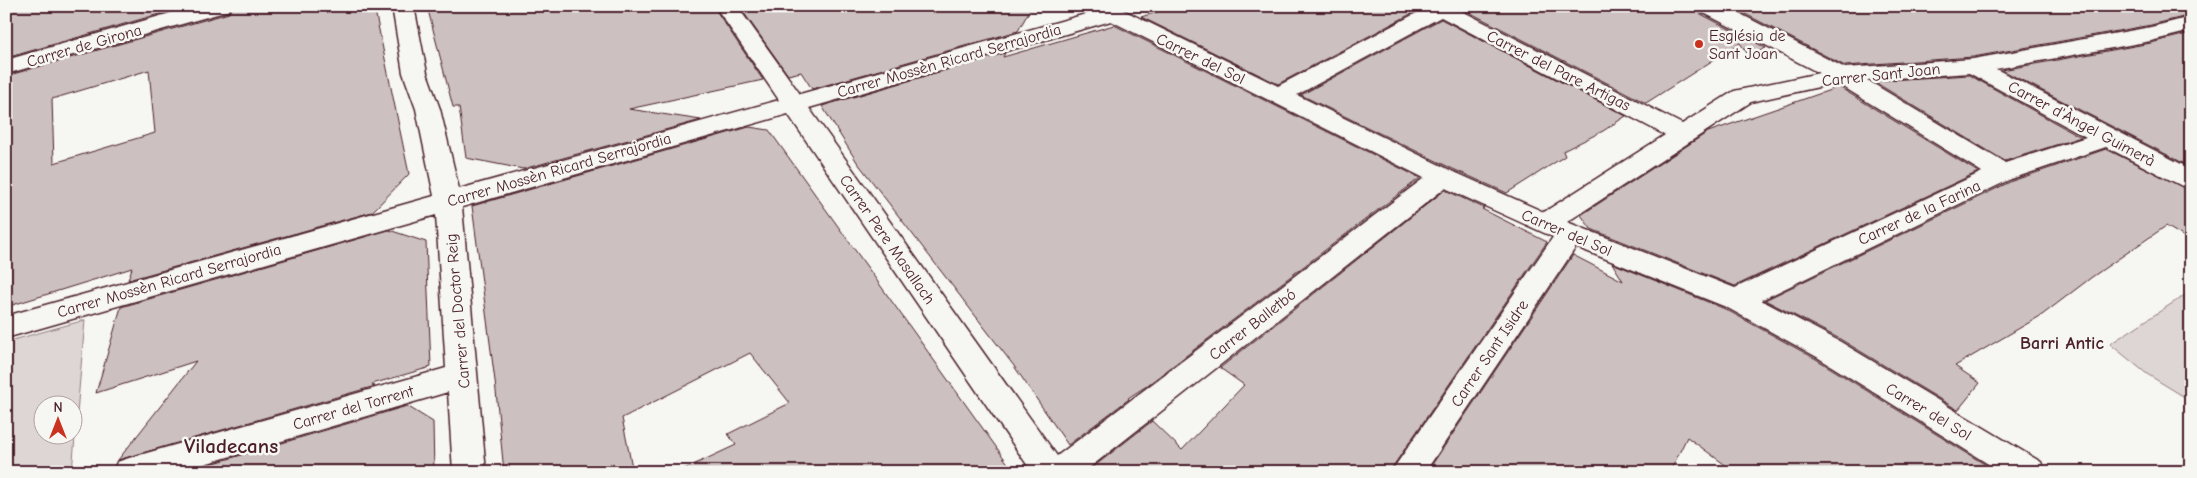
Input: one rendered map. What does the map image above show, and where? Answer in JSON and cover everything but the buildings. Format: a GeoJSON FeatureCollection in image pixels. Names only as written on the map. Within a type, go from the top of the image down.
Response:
{"type":"FeatureCollection","features":[{"type":"Feature","properties":{"kind":"street","name":"Carrer de Girona"},"geometry":{"type":"LineString","coordinates":[[6,67],[220,6]]}},
{"type":"Feature","properties":{"kind":"street","name":"Carrer del Doctor Reig"},"geometry":{"type":"LineString","coordinates":[[403,6],[415,72],[428,109],[448,200],[470,472]]}},
{"type":"Feature","properties":{"kind":"street","name":"Carrer Pere Masallach"},"geometry":{"type":"LineString","coordinates":[[726,6],[1050,472]]}},
{"type":"Feature","properties":{"kind":"street"},"geometry":{"type":"LineString","coordinates":[[1708,6],[1841,75],[2002,173]]}},
{"type":"Feature","properties":{"kind":"street"},"geometry":{"type":"LineString","coordinates":[[1277,96],[1442,7]]}},
{"type":"Feature","properties":{"kind":"street","name":"Carrer del Pare Artigas"},"geometry":{"type":"LineString","coordinates":[[1442,7],[1682,134]]}},
{"type":"Feature","properties":{"kind":"street","name":"Carrer Mossèn Ricard Serrajordia"},"geometry":{"type":"LineString","coordinates":[[6,327],[792,103],[1104,10]]}},
{"type":"Feature","properties":{"kind":"street","name":"Carrer del Sol"},"geometry":{"type":"LineString","coordinates":[[1104,10],[1443,177],[1558,229],[1736,300],[1828,349],[2029,472]]}},
{"type":"Feature","properties":{"kind":"street","name":"Carrer Sant Joan"},"geometry":{"type":"LineString","coordinates":[[1558,229],[1682,134],[1743,96],[1841,75],[1973,66],[2151,34],[2191,24]]}},
{"type":"Feature","properties":{"kind":"street","name":"Carrer d'Àngel Guimerà"},"geometry":{"type":"LineString","coordinates":[[1973,66],[2191,180]]}},
{"type":"Feature","properties":{"kind":"street","name":"Carrer de la Farina"},"geometry":{"type":"LineString","coordinates":[[1736,300],[2002,173],[2108,138]]}},
{"type":"Feature","properties":{"kind":"street","name":"Carrer Balletbó"},"geometry":{"type":"LineString","coordinates":[[1060,472],[1443,177]]}},
{"type":"Feature","properties":{"kind":"street","name":"Carrer Sant Isidre"},"geometry":{"type":"LineString","coordinates":[[1407,472],[1558,229]]}},
{"type":"Feature","properties":{"kind":"street","name":"Carrer del Torrent"},"geometry":{"type":"LineString","coordinates":[[129,472],[462,376]]}},
{"type":"Feature","properties":{"kind":"shaded area"},"geometry":{"type":"Polygon","coordinates":[[[2191,291],[2191,401],[2147,374],[2110,344],[2191,291]]]}},
{"type":"Feature","properties":{"kind":"shaded area"},"geometry":{"type":"Polygon","coordinates":[[[85,320],[78,396],[32,396],[32,446],[74,446],[72,472],[6,472],[6,342],[85,320]]]}},
{"type":"Feature","properties":{"kind":"place","name":"Església de Sant Joan"},"geometry":{"type":"Point","coordinates":[1699,44]}},
{"type":"Feature","properties":{"kind":"district","name":"Barri Antic"},"geometry":{"type":"Point","coordinates":[2062,343]}},
{"type":"Feature","properties":{"kind":"district","name":"Viladecans"},"geometry":{"type":"Point","coordinates":[231,446]}}]}
